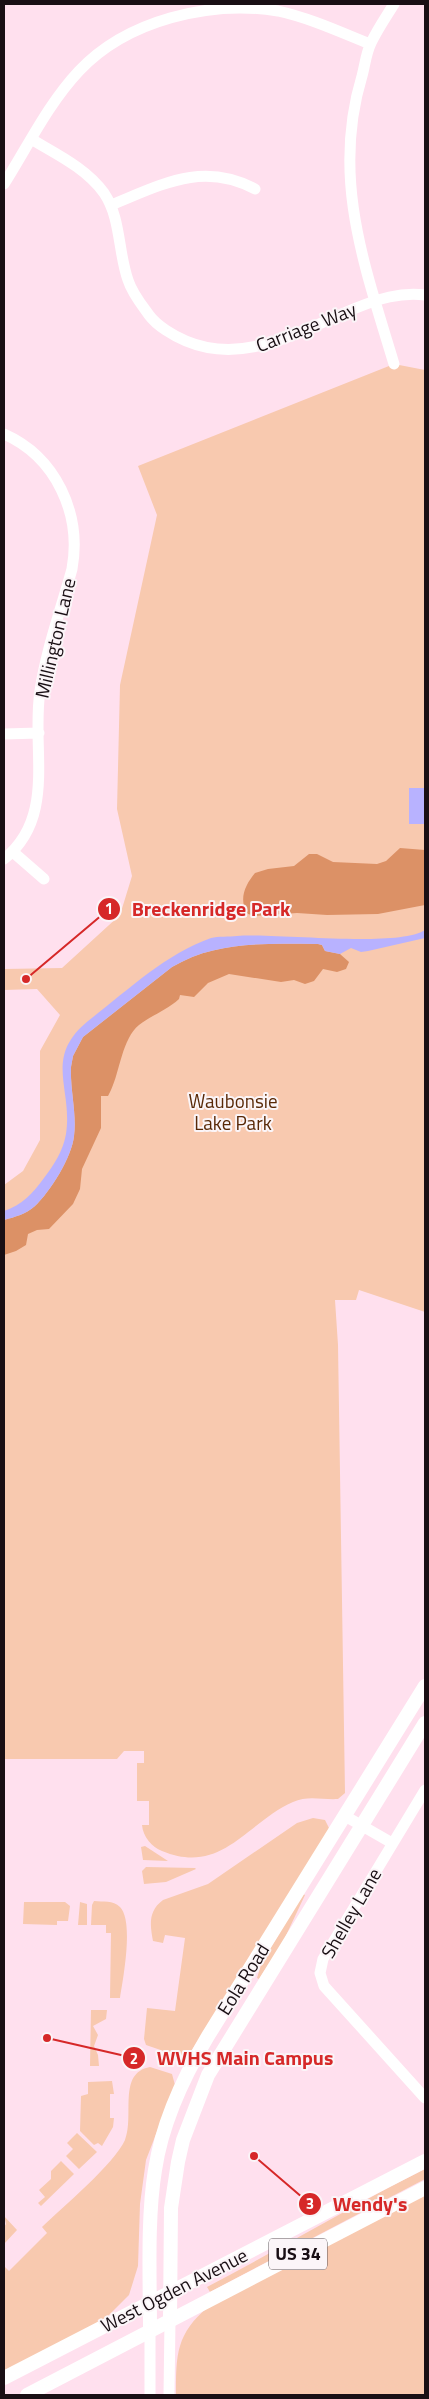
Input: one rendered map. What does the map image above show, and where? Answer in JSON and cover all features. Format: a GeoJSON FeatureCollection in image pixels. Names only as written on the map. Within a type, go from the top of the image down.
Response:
{"type":"FeatureCollection","features":[{"type":"Feature","properties":{"kind":"main road","name":"Eola Road"},"geometry":{"type":"LineString","coordinates":[[150,2330],[154,2176],[162,2138],[178,2094],[202,2046],[425,1686]]}},
{"type":"Feature","properties":{"kind":"main road","name":"Eola Road"},"geometry":{"type":"LineString","coordinates":[[170,2320],[172,2198],[183,2140],[195,2105],[218,2058],[425,1723]]}},
{"type":"Feature","properties":{"kind":"main road","name":"West Ogden Avenue"},"geometry":{"type":"LineString","coordinates":[[4,2378],[425,2161]]}},
{"type":"Feature","properties":{"kind":"main road","name":"West Ogden Avenue"},"geometry":{"type":"LineString","coordinates":[[27,2395],[425,2188]]}},
{"type":"Feature","properties":{"kind":"street"},"geometry":{"type":"LineString","coordinates":[[394,4],[370,44],[354,108],[349,173],[354,221],[394,364]]}},
{"type":"Feature","properties":{"kind":"street"},"geometry":{"type":"LineString","coordinates":[[4,184],[53,102],[80,70],[121,38],[140,28],[178,14],[217,8],[262,8],[300,16],[370,44]]}},
{"type":"Feature","properties":{"kind":"street","name":"Carriage Way"},"geometry":{"type":"LineString","coordinates":[[31,139],[84,172],[104,193],[110,205],[128,280],[138,299],[152,318],[171,333],[195,345],[219,350],[256,348],[375,300],[402,294],[425,295]]}},
{"type":"Feature","properties":{"kind":"street"},"geometry":{"type":"LineString","coordinates":[[110,205],[165,183],[200,176],[216,175],[237,180],[255,189]]}},
{"type":"Feature","properties":{"kind":"street","name":"Millington Lane"},"geometry":{"type":"LineString","coordinates":[[4,434],[39,457],[54,476],[68,502],[73,525],[74,548],[72,569],[39,693],[39,784],[37,806],[28,829],[13,852],[4,859]]}},
{"type":"Feature","properties":{"kind":"street"},"geometry":{"type":"LineString","coordinates":[[4,734],[39,733]]}},
{"type":"Feature","properties":{"kind":"street"},"geometry":{"type":"LineString","coordinates":[[13,852],[44,879]]}},
{"type":"Feature","properties":{"kind":"street","name":"Shelley Lane"},"geometry":{"type":"LineString","coordinates":[[425,1790],[323,1959],[320,1973],[324,1986],[425,2098]]}},
{"type":"Feature","properties":{"kind":"street"},"geometry":{"type":"LineString","coordinates":[[345,1816],[392,1843]]}},
{"type":"Feature","properties":{"kind":"street"},"geometry":{"type":"LineString","coordinates":[[169,2395],[170,2320]]}},
{"type":"Feature","properties":{"kind":"street"},"geometry":{"type":"LineString","coordinates":[[150,2330],[150,2395]]}},
{"type":"Feature","properties":{"kind":"green space","name":"Waubonsie Lake Park"},"geometry":{"type":"Polygon","coordinates":[[[394,364],[425,370],[425,1312],[359,1290],[356,1300],[335,1300],[338,1345],[345,1793],[338,1799],[310,1798],[293,1802],[218,1852],[201,1857],[183,1857],[158,1849],[144,1834],[142,1825],[149,1825],[149,1801],[137,1801],[137,1763],[144,1763],[144,1751],[124,1751],[117,1759],[4,1759],[4,1185],[23,1171],[40,1140],[40,1051],[60,1015],[37,989],[4,990],[4,969],[62,968],[120,915],[132,876],[117,809],[120,685],[157,515],[138,466],[394,364]]]}},
{"type":"Feature","properties":{"kind":"green space"},"geometry":{"type":"Polygon","coordinates":[[[313,1818],[325,1820],[329,1828],[327,1834],[192,2050],[181,2057],[146,2045],[144,2039],[147,2008],[175,2011],[185,1938],[165,1935],[163,1943],[153,1941],[151,1919],[158,1904],[163,1900],[208,1884],[297,1823],[313,1818]]]}},
{"type":"Feature","properties":{"kind":"green space"},"geometry":{"type":"Polygon","coordinates":[[[145,1846],[168,1861],[143,1860],[141,1847],[145,1846]]]}},
{"type":"Feature","properties":{"kind":"green space"},"geometry":{"type":"Polygon","coordinates":[[[146,1867],[196,1869],[166,1882],[144,1884],[142,1871],[146,1867]]]}},
{"type":"Feature","properties":{"kind":"green space"},"geometry":{"type":"Polygon","coordinates":[[[303,1894],[305,1895],[282,1944],[259,1979],[257,1978],[262,1962],[303,1894]]]}},
{"type":"Feature","properties":{"kind":"green space"},"geometry":{"type":"Polygon","coordinates":[[[94,1901],[114,1903],[120,1907],[124,1914],[127,1937],[120,1998],[110,1998],[111,1933],[106,1933],[106,1925],[91,1925],[94,1901]]]}},
{"type":"Feature","properties":{"kind":"green space"},"geometry":{"type":"Polygon","coordinates":[[[24,1902],[65,1902],[70,1906],[68,1921],[57,1921],[57,1925],[23,1924],[24,1902]]]}},
{"type":"Feature","properties":{"kind":"green space"},"geometry":{"type":"Polygon","coordinates":[[[80,1902],[87,1904],[87,1925],[78,1925],[80,1902]]]}},
{"type":"Feature","properties":{"kind":"green space"},"geometry":{"type":"Polygon","coordinates":[[[91,2010],[107,2010],[106,2019],[93,2026],[98,2035],[94,2046],[98,2055],[99,2066],[90,2066],[91,2010]]]}},
{"type":"Feature","properties":{"kind":"green space"},"geometry":{"type":"Polygon","coordinates":[[[150,2067],[172,2074],[175,2085],[146,2160],[140,2204],[138,2266],[129,2295],[104,2320],[4,2371],[4,2266],[9,2271],[47,2233],[42,2227],[99,2173],[119,2150],[128,2130],[130,2086],[140,2071],[150,2067]]]}},
{"type":"Feature","properties":{"kind":"green space"},"geometry":{"type":"Polygon","coordinates":[[[112,2081],[114,2094],[110,2094],[110,2118],[114,2118],[113,2127],[102,2146],[98,2143],[94,2145],[80,2131],[81,2096],[88,2094],[88,2082],[112,2081]]]}},
{"type":"Feature","properties":{"kind":"green space"},"geometry":{"type":"Polygon","coordinates":[[[77,2133],[97,2152],[79,2169],[66,2156],[73,2149],[67,2143],[77,2133]]]}},
{"type":"Feature","properties":{"kind":"green space"},"geometry":{"type":"Polygon","coordinates":[[[61,2161],[74,2174],[41,2206],[38,2203],[45,2197],[39,2190],[51,2179],[51,2171],[61,2161]]]}},
{"type":"Feature","properties":{"kind":"green space"},"geometry":{"type":"Polygon","coordinates":[[[425,2169],[425,2179],[210,2292],[207,2287],[370,2198],[425,2169]]]}},
{"type":"Feature","properties":{"kind":"green space"},"geometry":{"type":"Polygon","coordinates":[[[425,2194],[425,2395],[176,2395],[180,2346],[190,2326],[209,2306],[425,2194]]]}},
{"type":"Feature","properties":{"kind":"green space"},"geometry":{"type":"Polygon","coordinates":[[[4,2216],[17,2230],[4,2244],[4,2227],[6,2224],[4,2216]]]}},
{"type":"Feature","properties":{"kind":"shaded area"},"geometry":{"type":"Polygon","coordinates":[[[409,788],[425,788],[425,824],[409,824],[409,788]]]}},
{"type":"Feature","properties":{"kind":"shaded area"},"geometry":{"type":"Polygon","coordinates":[[[400,848],[425,850],[425,905],[378,914],[327,915],[297,913],[255,916],[248,914],[245,909],[243,903],[244,893],[248,882],[255,873],[268,869],[294,866],[309,854],[317,854],[333,862],[377,864],[386,861],[400,848]]]}},
{"type":"Feature","properties":{"kind":"shaded area"},"geometry":{"type":"Polygon","coordinates":[[[425,930],[425,938],[368,951],[361,952],[351,948],[340,954],[325,951],[322,945],[318,944],[243,945],[207,952],[189,958],[172,967],[83,1037],[73,1056],[71,1067],[75,1128],[65,1164],[41,1200],[32,1209],[4,1220],[4,1211],[22,1202],[36,1189],[55,1163],[63,1146],[67,1117],[63,1061],[74,1035],[131,986],[162,964],[194,945],[217,937],[256,936],[364,939],[411,935],[425,930]]]}},
{"type":"Feature","properties":{"kind":"shaded area"},"geometry":{"type":"Polygon","coordinates":[[[243,945],[322,945],[325,951],[340,954],[349,962],[346,969],[337,972],[323,969],[314,981],[305,984],[294,980],[281,982],[229,974],[208,983],[194,997],[180,995],[179,999],[174,1003],[139,1025],[133,1031],[125,1047],[108,1096],[101,1096],[101,1128],[82,1169],[80,1189],[73,1204],[49,1229],[37,1230],[28,1234],[26,1245],[4,1255],[4,1220],[32,1209],[41,1200],[65,1164],[69,1154],[75,1128],[71,1067],[73,1056],[83,1037],[172,967],[189,958],[207,952],[243,945]]]}},
{"type":"Feature","properties":{"kind":"place","name":"Breckenridge Park"},"geometry":{"type":"Point","coordinates":[26,979]}},
{"type":"Feature","properties":{"kind":"place","name":"WVHS Main Campus"},"geometry":{"type":"Point","coordinates":[47,2038]}},
{"type":"Feature","properties":{"kind":"place","name":"Wendy's"},"geometry":{"type":"Point","coordinates":[254,2156]}}]}
